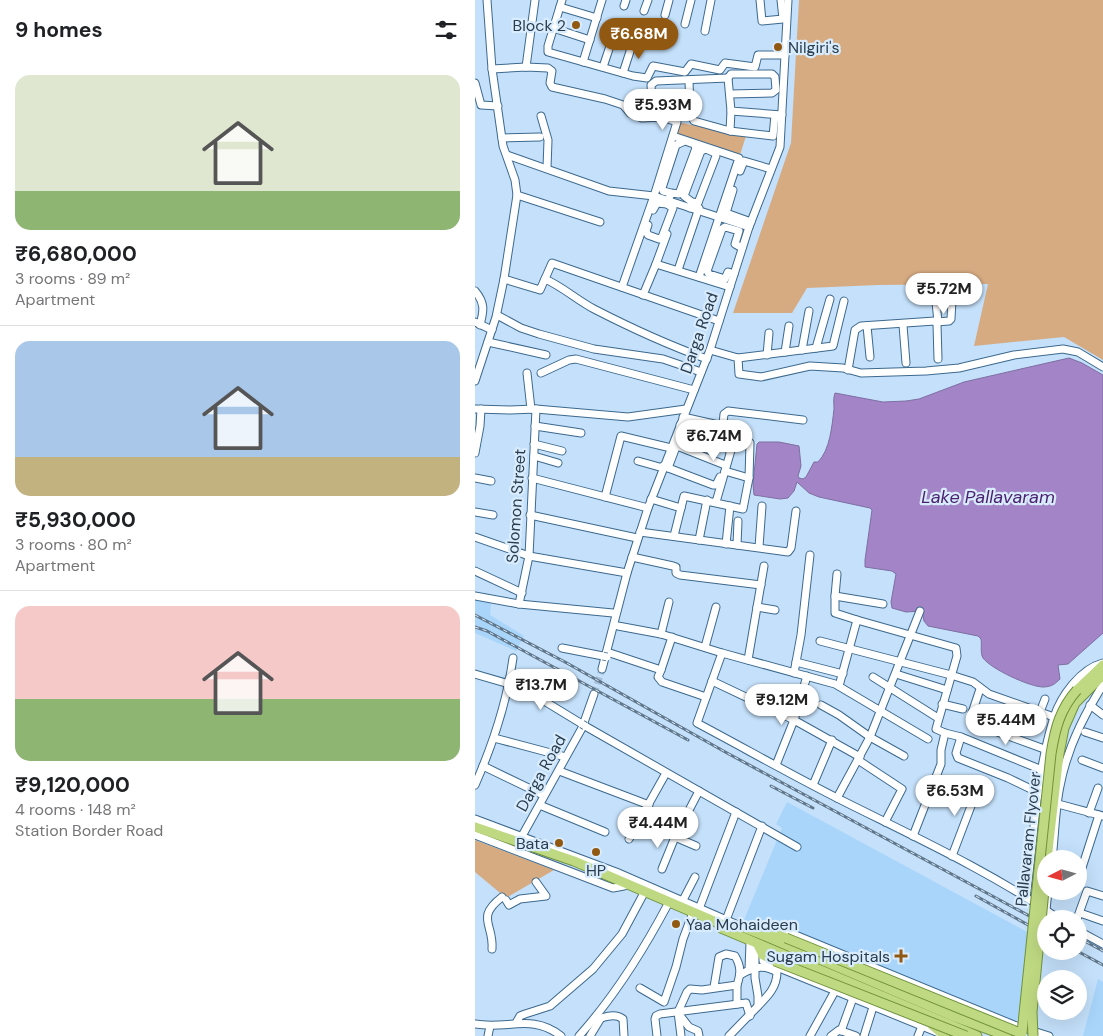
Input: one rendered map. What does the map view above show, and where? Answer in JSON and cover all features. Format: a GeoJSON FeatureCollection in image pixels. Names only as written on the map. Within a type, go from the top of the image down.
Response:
{"type":"FeatureCollection","features":[{"type":"Feature","properties":{"kind":"main road","name":"Pallavaram Flyover"},"geometry":{"type":"LineString","coordinates":[[1019,1034],[1051,754],[1056,728],[1063,709],[1103,664]]}},
{"type":"Feature","properties":{"kind":"main road","name":"Pallavaram Flyover"},"geometry":{"type":"LineString","coordinates":[[1048,850],[1064,728],[1079,693],[1103,675]]}},
{"type":"Feature","properties":{"kind":"main road"},"geometry":{"type":"LineString","coordinates":[[475,828],[611,878],[729,928],[740,926],[955,1017],[1007,1036]]}},
{"type":"Feature","properties":{"kind":"main road"},"geometry":{"type":"LineString","coordinates":[[625,884],[668,904],[696,912],[755,943],[928,1016],[949,1034],[977,1036]]}},
{"type":"Feature","properties":{"kind":"main road","name":"Pallavaram Flyover"},"geometry":{"type":"LineString","coordinates":[[1033,1034],[1032,1012],[1043,900]]}},
{"type":"Feature","properties":{"kind":"main road"},"geometry":{"type":"LineString","coordinates":[[763,935],[774,933],[1019,1034],[1033,1034]]}},
{"type":"Feature","properties":{"kind":"main road"},"geometry":{"type":"LineString","coordinates":[[755,943],[763,956],[775,962],[966,1036]]}},
{"type":"Feature","properties":{"kind":"main road"},"geometry":{"type":"LineString","coordinates":[[883,986],[889,974]]}},
{"type":"Feature","properties":{"kind":"main road"},"geometry":{"type":"LineString","coordinates":[[949,1034],[961,1003]]}},
{"type":"Feature","properties":{"kind":"street"},"geometry":{"type":"LineString","coordinates":[[475,381],[477,365],[488,342],[497,315],[517,195],[515,180],[503,146],[492,69],[487,0]]}},
{"type":"Feature","properties":{"kind":"street"},"geometry":{"type":"LineString","coordinates":[[526,67],[535,0]]}},
{"type":"Feature","properties":{"kind":"street"},"geometry":{"type":"LineString","coordinates":[[583,62],[602,0]]}},
{"type":"Feature","properties":{"kind":"street"},"geometry":{"type":"LineString","coordinates":[[645,11],[647,0]]}},
{"type":"Feature","properties":{"kind":"street"},"geometry":{"type":"LineString","coordinates":[[665,15],[669,0]]}},
{"type":"Feature","properties":{"kind":"street"},"geometry":{"type":"LineString","coordinates":[[685,24],[691,0]]}},
{"type":"Feature","properties":{"kind":"street"},"geometry":{"type":"LineString","coordinates":[[705,31],[711,0]]}},
{"type":"Feature","properties":{"kind":"street"},"geometry":{"type":"LineString","coordinates":[[760,0],[762,21],[783,19],[781,0]]}},
{"type":"Feature","properties":{"kind":"street","name":"Darga Road"},"geometry":{"type":"LineString","coordinates":[[605,660],[627,573],[647,508],[674,447],[686,409],[707,359],[750,224],[779,147],[778,115],[785,55],[788,0]]}},
{"type":"Feature","properties":{"kind":"street"},"geometry":{"type":"LineString","coordinates":[[597,18],[561,3],[548,46],[549,52],[647,78],[653,66],[685,72],[691,64],[721,70],[725,63],[755,67],[758,55],[785,55]]}},
{"type":"Feature","properties":{"kind":"street"},"geometry":{"type":"LineString","coordinates":[[553,28],[590,40]]}},
{"type":"Feature","properties":{"kind":"street"},"geometry":{"type":"LineString","coordinates":[[603,67],[613,34]]}},
{"type":"Feature","properties":{"kind":"street"},"geometry":{"type":"LineString","coordinates":[[623,73],[635,39]]}},
{"type":"Feature","properties":{"kind":"street"},"geometry":{"type":"LineString","coordinates":[[492,69],[548,68],[552,71],[550,83],[552,87],[623,105],[630,114],[642,118],[662,118],[677,122],[654,196],[622,287]]}},
{"type":"Feature","properties":{"kind":"street"},"geometry":{"type":"LineString","coordinates":[[730,94],[772,93],[776,90],[775,77],[772,74],[731,74],[729,78],[730,131]]}},
{"type":"Feature","properties":{"kind":"street"},"geometry":{"type":"LineString","coordinates":[[690,114],[658,114],[653,110],[652,82],[729,78]]}},
{"type":"Feature","properties":{"kind":"street"},"geometry":{"type":"LineString","coordinates":[[689,80],[690,114],[694,121],[730,131],[773,136],[778,115],[731,111]]}},
{"type":"Feature","properties":{"kind":"street"},"geometry":{"type":"LineString","coordinates":[[475,83],[481,105],[498,106]]}},
{"type":"Feature","properties":{"kind":"street"},"geometry":{"type":"LineString","coordinates":[[652,98],[689,96]]}},
{"type":"Feature","properties":{"kind":"street"},"geometry":{"type":"LineString","coordinates":[[541,116],[548,140],[547,168]]}},
{"type":"Feature","properties":{"kind":"street"},"geometry":{"type":"LineString","coordinates":[[673,136],[739,158],[699,277]]}},
{"type":"Feature","properties":{"kind":"street"},"geometry":{"type":"LineString","coordinates":[[502,138],[540,137]]}},
{"type":"Feature","properties":{"kind":"street"},"geometry":{"type":"LineString","coordinates":[[669,199],[655,205],[646,231],[648,235],[659,239],[662,237],[673,208],[669,199],[661,188],[676,145],[685,141],[694,144],[695,148],[679,194],[669,199]]}},
{"type":"Feature","properties":{"kind":"street"},"geometry":{"type":"LineString","coordinates":[[643,295],[699,144]]}},
{"type":"Feature","properties":{"kind":"street"},"geometry":{"type":"LineString","coordinates":[[507,155],[609,191],[654,196],[669,199],[678,204],[691,205],[699,203],[716,156],[715,152],[706,149],[701,151],[684,196],[691,205],[698,210],[750,224]]}},
{"type":"Feature","properties":{"kind":"street"},"geometry":{"type":"LineString","coordinates":[[678,270],[719,151]]}},
{"type":"Feature","properties":{"kind":"street"},"geometry":{"type":"LineString","coordinates":[[750,224],[727,213],[742,162],[771,169]]}},
{"type":"Feature","properties":{"kind":"street"},"geometry":{"type":"LineString","coordinates":[[517,195],[600,222]]}},
{"type":"Feature","properties":{"kind":"street"},"geometry":{"type":"LineString","coordinates":[[734,274],[727,273],[725,279],[709,274],[707,271],[721,229],[725,227],[739,231],[735,244],[742,248]]}},
{"type":"Feature","properties":{"kind":"street"},"geometry":{"type":"LineString","coordinates":[[504,279],[541,290],[552,264],[719,321]]}},
{"type":"Feature","properties":{"kind":"street"},"geometry":{"type":"LineString","coordinates":[[655,264],[730,287]]}},
{"type":"Feature","properties":{"kind":"street"},"geometry":{"type":"LineString","coordinates":[[545,279],[559,285],[593,308],[663,343],[707,359]]}},
{"type":"Feature","properties":{"kind":"street"},"geometry":{"type":"LineString","coordinates":[[475,291],[484,304],[484,312],[478,323],[492,330]]}},
{"type":"Feature","properties":{"kind":"street"},"geometry":{"type":"LineString","coordinates":[[816,348],[830,299]]}},
{"type":"Feature","properties":{"kind":"street"},"geometry":{"type":"LineString","coordinates":[[848,370],[855,330],[857,328],[949,321],[951,319],[952,299]]}},
{"type":"Feature","properties":{"kind":"street"},"geometry":{"type":"LineString","coordinates":[[710,350],[738,358],[833,346],[844,301]]}},
{"type":"Feature","properties":{"kind":"street"},"geometry":{"type":"LineString","coordinates":[[936,302],[938,359]]}},
{"type":"Feature","properties":{"kind":"street"},"geometry":{"type":"LineString","coordinates":[[801,350],[809,311]]}},
{"type":"Feature","properties":{"kind":"street"},"geometry":{"type":"LineString","coordinates":[[497,315],[521,328],[539,334],[594,349],[663,360],[701,372]]}},
{"type":"Feature","properties":{"kind":"street"},"geometry":{"type":"LineString","coordinates":[[903,325],[906,363]]}},
{"type":"Feature","properties":{"kind":"street"},"geometry":{"type":"LineString","coordinates":[[785,352],[789,326]]}},
{"type":"Feature","properties":{"kind":"street"},"geometry":{"type":"LineString","coordinates":[[867,326],[870,357]]}},
{"type":"Feature","properties":{"kind":"street"},"geometry":{"type":"LineString","coordinates":[[767,355],[769,333]]}},
{"type":"Feature","properties":{"kind":"street"},"geometry":{"type":"LineString","coordinates":[[488,342],[546,355]]}},
{"type":"Feature","properties":{"kind":"street"},"geometry":{"type":"LineString","coordinates":[[738,358],[738,372],[742,376],[761,377],[810,366],[843,368],[861,373],[907,373],[959,368],[1014,355],[1063,349],[1078,352],[1103,367]]}},
{"type":"Feature","properties":{"kind":"street"},"geometry":{"type":"LineString","coordinates":[[541,373],[569,360],[576,359],[694,390]]}},
{"type":"Feature","properties":{"kind":"street","name":"Solomon Street"},"geometry":{"type":"LineString","coordinates":[[519,604],[529,556],[535,426],[527,373]]}},
{"type":"Feature","properties":{"kind":"street"},"geometry":{"type":"LineString","coordinates":[[475,454],[480,426],[478,409],[533,409],[628,417],[686,409]]}},
{"type":"Feature","properties":{"kind":"street"},"geometry":{"type":"LineString","coordinates":[[683,417],[723,430],[724,414],[728,411],[803,420]]}},
{"type":"Feature","properties":{"kind":"street"},"geometry":{"type":"LineString","coordinates":[[682,425],[727,442],[730,448],[716,502]]}},
{"type":"Feature","properties":{"kind":"street"},"geometry":{"type":"LineString","coordinates":[[535,426],[581,433]]}},
{"type":"Feature","properties":{"kind":"street"},"geometry":{"type":"LineString","coordinates":[[605,497],[621,436],[674,447],[749,478]]}},
{"type":"Feature","properties":{"kind":"street"},"geometry":{"type":"LineString","coordinates":[[638,461],[665,468],[713,485],[717,483],[725,468],[734,440],[750,443],[749,478],[743,508],[684,496],[674,536]]}},
{"type":"Feature","properties":{"kind":"street"},"geometry":{"type":"LineString","coordinates":[[534,444],[562,451]]}},
{"type":"Feature","properties":{"kind":"street"},"geometry":{"type":"LineString","coordinates":[[533,456],[558,463]]}},
{"type":"Feature","properties":{"kind":"street"},"geometry":{"type":"LineString","coordinates":[[475,478],[491,481]]}},
{"type":"Feature","properties":{"kind":"street"},"geometry":{"type":"LineString","coordinates":[[532,478],[647,508]]}},
{"type":"Feature","properties":{"kind":"street"},"geometry":{"type":"LineString","coordinates":[[651,499],[681,508]]}},
{"type":"Feature","properties":{"kind":"street"},"geometry":{"type":"LineString","coordinates":[[699,540],[707,500]]}},
{"type":"Feature","properties":{"kind":"street"},"geometry":{"type":"LineString","coordinates":[[726,544],[730,506]]}},
{"type":"Feature","properties":{"kind":"street"},"geometry":{"type":"LineString","coordinates":[[759,547],[762,506]]}},
{"type":"Feature","properties":{"kind":"street"},"geometry":{"type":"LineString","coordinates":[[530,515],[639,535],[674,536],[788,552],[791,551],[796,511]]}},
{"type":"Feature","properties":{"kind":"street"},"geometry":{"type":"LineString","coordinates":[[475,512],[493,515]]}},
{"type":"Feature","properties":{"kind":"street"},"geometry":{"type":"LineString","coordinates":[[737,545],[738,521]]}},
{"type":"Feature","properties":{"kind":"street"},"geometry":{"type":"LineString","coordinates":[[475,537],[529,556],[627,573]]}},
{"type":"Feature","properties":{"kind":"street"},"geometry":{"type":"LineString","coordinates":[[794,672],[801,635],[811,555]]}},
{"type":"Feature","properties":{"kind":"street"},"geometry":{"type":"LineString","coordinates":[[632,557],[673,566],[676,573],[680,575],[761,585]]}},
{"type":"Feature","properties":{"kind":"street"},"geometry":{"type":"LineString","coordinates":[[748,660],[764,566]]}},
{"type":"Feature","properties":{"kind":"street"},"geometry":{"type":"LineString","coordinates":[[475,571],[522,593]]}},
{"type":"Feature","properties":{"kind":"street"},"geometry":{"type":"LineString","coordinates":[[837,574],[835,612],[956,648],[957,656],[935,728],[1042,770]]}},
{"type":"Feature","properties":{"kind":"street"},"geometry":{"type":"LineString","coordinates":[[624,585],[626,591],[618,626],[605,660],[613,613],[619,590],[624,585]]}},
{"type":"Feature","properties":{"kind":"street"},"geometry":{"type":"LineString","coordinates":[[475,596],[519,604],[613,613]]}},
{"type":"Feature","properties":{"kind":"street"},"geometry":{"type":"LineString","coordinates":[[835,596],[883,604]]}},
{"type":"Feature","properties":{"kind":"street"},"geometry":{"type":"LineString","coordinates":[[661,634],[669,602]]}},
{"type":"Feature","properties":{"kind":"street"},"geometry":{"type":"LineString","coordinates":[[705,647],[716,607]]}},
{"type":"Feature","properties":{"kind":"street"},"geometry":{"type":"LineString","coordinates":[[757,607],[775,610]]}},
{"type":"Feature","properties":{"kind":"street"},"geometry":{"type":"LineString","coordinates":[[837,798],[870,737],[920,611]]}},
{"type":"Feature","properties":{"kind":"street"},"geometry":{"type":"LineString","coordinates":[[839,686],[857,620]]}},
{"type":"Feature","properties":{"kind":"street"},"geometry":{"type":"LineString","coordinates":[[618,626],[661,634],[839,686],[928,739]]}},
{"type":"Feature","properties":{"kind":"street"},"geometry":{"type":"LineString","coordinates":[[672,637],[658,677],[662,682],[706,697]]}},
{"type":"Feature","properties":{"kind":"street"},"geometry":{"type":"LineString","coordinates":[[820,641],[973,682],[989,694],[1054,717]]}},
{"type":"Feature","properties":{"kind":"street"},"geometry":{"type":"LineString","coordinates":[[563,648],[605,660],[661,670]]}},
{"type":"Feature","properties":{"kind":"street"},"geometry":{"type":"LineString","coordinates":[[722,653],[697,723],[837,798],[952,856],[1046,910],[1047,900]]}},
{"type":"Feature","properties":{"kind":"street"},"geometry":{"type":"LineString","coordinates":[[475,785],[495,738],[509,684],[513,658]]}},
{"type":"Feature","properties":{"kind":"street"},"geometry":{"type":"LineString","coordinates":[[795,662],[843,674]]}},
{"type":"Feature","properties":{"kind":"street"},"geometry":{"type":"LineString","coordinates":[[1026,898],[1042,770],[1054,717],[1069,689],[1094,665],[1103,664]]}},
{"type":"Feature","properties":{"kind":"street"},"geometry":{"type":"LineString","coordinates":[[475,674],[509,684],[537,696],[797,847]]}},
{"type":"Feature","properties":{"kind":"street"},"geometry":{"type":"LineString","coordinates":[[896,674],[947,690]]}},
{"type":"Feature","properties":{"kind":"street"},"geometry":{"type":"LineString","coordinates":[[776,765],[794,720],[807,676]]}},
{"type":"Feature","properties":{"kind":"street"},"geometry":{"type":"LineString","coordinates":[[873,677],[938,718]]}},
{"type":"Feature","properties":{"kind":"street"},"geometry":{"type":"LineString","coordinates":[[712,680],[832,740],[902,789],[885,822]]}},
{"type":"Feature","properties":{"kind":"street"},"geometry":{"type":"LineString","coordinates":[[1053,850],[1063,774],[1075,736],[1103,685]]}},
{"type":"Feature","properties":{"kind":"street"},"geometry":{"type":"LineString","coordinates":[[972,713],[981,689]]}},
{"type":"Feature","properties":{"kind":"street","name":"Darga Road"},"geometry":{"type":"LineString","coordinates":[[522,836],[582,728],[596,695],[584,725]]}},
{"type":"Feature","properties":{"kind":"street"},"geometry":{"type":"LineString","coordinates":[[1040,712],[1045,699]]}},
{"type":"Feature","properties":{"kind":"street"},"geometry":{"type":"LineString","coordinates":[[539,808],[562,772],[584,725],[589,700]]}},
{"type":"Feature","properties":{"kind":"street"},"geometry":{"type":"LineString","coordinates":[[942,704],[963,709]]}},
{"type":"Feature","properties":{"kind":"street"},"geometry":{"type":"LineString","coordinates":[[821,705],[839,714],[870,737],[904,756]]}},
{"type":"Feature","properties":{"kind":"street"},"geometry":{"type":"LineString","coordinates":[[1090,706],[1103,715]]}},
{"type":"Feature","properties":{"kind":"street"},"geometry":{"type":"LineString","coordinates":[[973,723],[1047,750]]}},
{"type":"Feature","properties":{"kind":"street"},"geometry":{"type":"LineString","coordinates":[[539,808],[537,801],[562,756],[584,725]]}},
{"type":"Feature","properties":{"kind":"street"},"geometry":{"type":"LineString","coordinates":[[1085,732],[1103,738]]}},
{"type":"Feature","properties":{"kind":"street"},"geometry":{"type":"LineString","coordinates":[[913,836],[941,764],[941,750],[945,733]]}},
{"type":"Feature","properties":{"kind":"street"},"geometry":{"type":"LineString","coordinates":[[961,737],[956,753],[959,758],[1002,775],[1039,793]]}},
{"type":"Feature","properties":{"kind":"street"},"geometry":{"type":"LineString","coordinates":[[495,738],[562,756]]}},
{"type":"Feature","properties":{"kind":"street"},"geometry":{"type":"LineString","coordinates":[[813,785],[832,740]]}},
{"type":"Feature","properties":{"kind":"street"},"geometry":{"type":"LineString","coordinates":[[1082,760],[1103,768]]}},
{"type":"Feature","properties":{"kind":"street"},"geometry":{"type":"LineString","coordinates":[[483,766],[541,794]]}},
{"type":"Feature","properties":{"kind":"street"},"geometry":{"type":"LineString","coordinates":[[562,772],[649,805]]}},
{"type":"Feature","properties":{"kind":"street"},"geometry":{"type":"LineString","coordinates":[[629,839],[666,772]]}},
{"type":"Feature","properties":{"kind":"street"},"geometry":{"type":"LineString","coordinates":[[952,856],[979,785]]}},
{"type":"Feature","properties":{"kind":"street"},"geometry":{"type":"LineString","coordinates":[[1089,813],[1098,788]]}},
{"type":"Feature","properties":{"kind":"street"},"geometry":{"type":"LineString","coordinates":[[662,869],[675,838],[699,791]]}},
{"type":"Feature","properties":{"kind":"street"},"geometry":{"type":"LineString","coordinates":[[1058,804],[1101,816],[1087,855]]}},
{"type":"Feature","properties":{"kind":"street"},"geometry":{"type":"LineString","coordinates":[[539,808],[605,832]]}},
{"type":"Feature","properties":{"kind":"street"},"geometry":{"type":"LineString","coordinates":[[641,988],[664,1002],[683,939],[696,912],[736,812]]}},
{"type":"Feature","properties":{"kind":"street"},"geometry":{"type":"LineString","coordinates":[[475,819],[616,872],[682,902],[696,912],[740,926]]}},
{"type":"Feature","properties":{"kind":"street"},"geometry":{"type":"LineString","coordinates":[[726,920],[762,826]]}},
{"type":"Feature","properties":{"kind":"street"},"geometry":{"type":"LineString","coordinates":[[475,836],[613,888],[625,884]]}},
{"type":"Feature","properties":{"kind":"street"},"geometry":{"type":"LineString","coordinates":[[675,838],[696,846]]}},
{"type":"Feature","properties":{"kind":"street"},"geometry":{"type":"LineString","coordinates":[[682,902],[695,877]]}},
{"type":"Feature","properties":{"kind":"street"},"geometry":{"type":"LineString","coordinates":[[492,949],[492,938],[487,926],[486,916],[488,910],[492,905],[504,898],[509,905],[520,899],[546,896],[536,882]]}},
{"type":"Feature","properties":{"kind":"street"},"geometry":{"type":"LineString","coordinates":[[1080,910],[1087,891],[1103,896]]}},
{"type":"Feature","properties":{"kind":"street"},"geometry":{"type":"LineString","coordinates":[[516,1023],[520,1016],[550,1006],[593,969],[621,934],[644,893]]}},
{"type":"Feature","properties":{"kind":"street"},"geometry":{"type":"LineString","coordinates":[[579,1036],[613,994],[653,933],[668,904]]}},
{"type":"Feature","properties":{"kind":"street"},"geometry":{"type":"LineString","coordinates":[[1087,918],[1103,921]]}},
{"type":"Feature","properties":{"kind":"street"},"geometry":{"type":"LineString","coordinates":[[774,933],[788,932],[1033,1034],[1049,1036]]}},
{"type":"Feature","properties":{"kind":"street"},"geometry":{"type":"LineString","coordinates":[[1087,935],[1103,944]]}},
{"type":"Feature","properties":{"kind":"street"},"geometry":{"type":"LineString","coordinates":[[755,943],[752,969],[758,1006]]}},
{"type":"Feature","properties":{"kind":"street"},"geometry":{"type":"LineString","coordinates":[[714,987],[718,960],[721,956],[731,954],[735,956],[740,964],[737,1004]]}},
{"type":"Feature","properties":{"kind":"street"},"geometry":{"type":"LineString","coordinates":[[763,956],[763,961],[922,1026],[949,1034]]}},
{"type":"Feature","properties":{"kind":"street"},"geometry":{"type":"LineString","coordinates":[[729,1036],[772,991],[777,980],[777,972],[763,967],[752,969],[740,975]]}},
{"type":"Feature","properties":{"kind":"street"},"geometry":{"type":"LineString","coordinates":[[681,1036],[678,1012],[689,990],[737,985]]}},
{"type":"Feature","properties":{"kind":"street"},"geometry":{"type":"LineString","coordinates":[[810,1036],[835,991]]}},
{"type":"Feature","properties":{"kind":"street"},"geometry":{"type":"LineString","coordinates":[[841,1031],[853,998]]}},
{"type":"Feature","properties":{"kind":"street"},"geometry":{"type":"LineString","coordinates":[[657,1036],[656,1016],[746,1003],[750,1016]]}},
{"type":"Feature","properties":{"kind":"street"},"geometry":{"type":"LineString","coordinates":[[863,1036],[873,1006]]}},
{"type":"Feature","properties":{"kind":"street"},"geometry":{"type":"LineString","coordinates":[[678,1012],[689,1027],[698,1031],[699,1036]]}},
{"type":"Feature","properties":{"kind":"street"},"geometry":{"type":"LineString","coordinates":[[590,1036],[601,1018],[611,1016],[619,1016],[623,1019],[624,1036]]}},
{"type":"Feature","properties":{"kind":"street"},"geometry":{"type":"LineString","coordinates":[[475,1024],[490,1026],[516,1023],[542,1025],[551,1028],[561,1036]]}},
{"type":"Feature","properties":{"kind":"street"},"geometry":{"type":"LineString","coordinates":[[488,1036],[490,1026]]}},
{"type":"Feature","properties":{"kind":"street"},"geometry":{"type":"LineString","coordinates":[[918,1036],[922,1026]]}},
{"type":"Feature","properties":{"kind":"street"},"geometry":{"type":"LineString","coordinates":[[831,1036],[841,1031],[857,1036]]}},
{"type":"Feature","properties":{"kind":"shaded area"},"geometry":{"type":"Polygon","coordinates":[[[799,0],[1103,0],[1103,360],[1064,337],[974,346],[988,284],[807,288],[792,313],[733,313],[791,143],[799,0]]]}},
{"type":"Feature","properties":{"kind":"shaded area"},"geometry":{"type":"Polygon","coordinates":[[[677,122],[746,136],[739,158],[673,136],[677,122]]]}},
{"type":"Feature","properties":{"kind":"shaded area"},"geometry":{"type":"Polygon","coordinates":[[[475,599],[491,603],[490,615],[524,636],[516,651],[475,633],[475,599]]]}},
{"type":"Feature","properties":{"kind":"shaded area"},"geometry":{"type":"Polygon","coordinates":[[[787,802],[1029,933],[1020,1018],[1012,1023],[787,930],[744,920],[782,828],[776,824],[787,802]]]}},
{"type":"Feature","properties":{"kind":"shaded area"},"geometry":{"type":"Polygon","coordinates":[[[475,840],[554,870],[506,898],[475,872],[475,840]]]}},
{"type":"Feature","properties":{"kind":"shaded area"},"geometry":{"type":"Polygon","coordinates":[[[1098,979],[1103,982],[1103,1036],[1083,1036],[1098,979]]]}},
{"type":"Feature","properties":{"kind":"water","name":"Lake Pallavaram"},"geometry":{"type":"Polygon","coordinates":[[[1069,358],[1103,375],[1103,633],[1068,664],[1058,665],[1060,679],[1051,686],[1043,687],[1029,684],[1011,677],[994,667],[983,658],[981,639],[978,636],[928,626],[924,621],[922,611],[906,612],[892,608],[891,602],[896,574],[892,571],[865,567],[872,510],[870,508],[819,497],[809,493],[797,482],[794,491],[788,498],[780,499],[754,495],[753,484],[757,444],[759,442],[779,442],[799,446],[801,466],[798,476],[803,479],[814,462],[818,462],[822,457],[830,437],[835,393],[883,402],[906,401],[919,399],[964,382],[1069,358]]]}},
{"type":"Feature","properties":{"kind":"tunnel"},"geometry":{"type":"LineString","coordinates":[[594,694],[602,669]]}},
{"type":"Feature","properties":{"kind":"railway"},"geometry":{"type":"LineString","coordinates":[[475,615],[565,662],[727,753],[1037,920]]}},
{"type":"Feature","properties":{"kind":"railway"},"geometry":{"type":"LineString","coordinates":[[475,627],[487,631],[688,740]]}},
{"type":"Feature","properties":{"kind":"railway"},"geometry":{"type":"LineString","coordinates":[[771,786],[813,808]]}},
{"type":"Feature","properties":{"kind":"railway"},"geometry":{"type":"LineString","coordinates":[[976,896],[1037,930]]}},
{"type":"Feature","properties":{"kind":"railway"},"geometry":{"type":"LineString","coordinates":[[1087,942],[1103,951]]}},
{"type":"Feature","properties":{"kind":"railway"},"geometry":{"type":"LineString","coordinates":[[1087,956],[1103,965]]}},
{"type":"Feature","properties":{"kind":"place","name":"Block 2"},"geometry":{"type":"Point","coordinates":[576,25]}},
{"type":"Feature","properties":{"kind":"place","name":"Nilgiri's"},"geometry":{"type":"Point","coordinates":[778,47]}},
{"type":"Feature","properties":{"kind":"place","name":"Bata"},"geometry":{"type":"Point","coordinates":[559,843]}},
{"type":"Feature","properties":{"kind":"place","name":"HP"},"geometry":{"type":"Point","coordinates":[596,852]}},
{"type":"Feature","properties":{"kind":"place","name":"Yaa Mohaideen"},"geometry":{"type":"Point","coordinates":[676,924]}},
{"type":"Feature","properties":{"kind":"place","name":"Sugam Hospitals"},"geometry":{"type":"Point","coordinates":[901,956]}}]}
